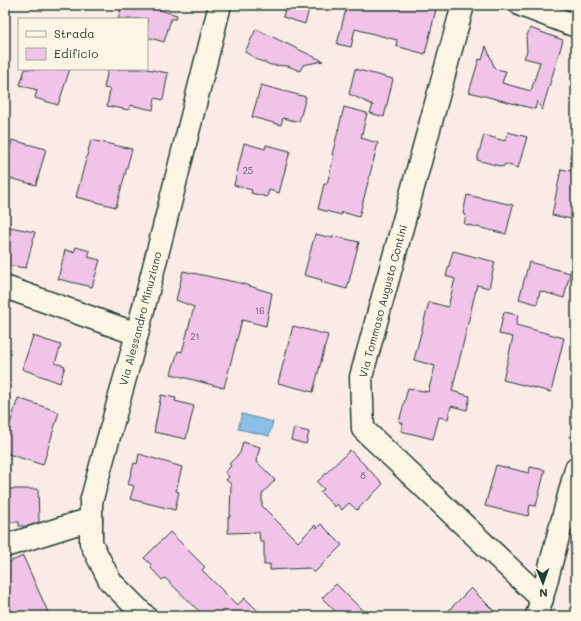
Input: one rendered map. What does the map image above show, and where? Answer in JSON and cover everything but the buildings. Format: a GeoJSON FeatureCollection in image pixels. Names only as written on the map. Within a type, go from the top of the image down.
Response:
{"type":"FeatureCollection","features":[{"type":"Feature","properties":{"kind":"street","name":"Via Alessandro Minuziano"},"geometry":{"type":"LineString","coordinates":[[145,616],[110,581],[91,543],[91,502],[137,334],[220,5]]}},
{"type":"Feature","properties":{"kind":"street","name":"Via Tommaso Augusto Contini"},"geometry":{"type":"LineString","coordinates":[[463,5],[361,378],[363,430],[539,607]]}},
{"type":"Feature","properties":{"kind":"street"},"geometry":{"type":"LineString","coordinates":[[521,5],[576,26]]}},
{"type":"Feature","properties":{"kind":"street"},"geometry":{"type":"LineString","coordinates":[[5,287],[137,334]]}},
{"type":"Feature","properties":{"kind":"street"},"geometry":{"type":"LineString","coordinates":[[539,607],[576,469]]}},
{"type":"Feature","properties":{"kind":"street"},"geometry":{"type":"LineString","coordinates":[[5,546],[91,519]]}},
{"type":"Feature","properties":{"kind":"water"},"geometry":{"type":"Polygon","coordinates":[[[242,414],[273,422],[269,436],[238,429],[242,414]]]}}]}
